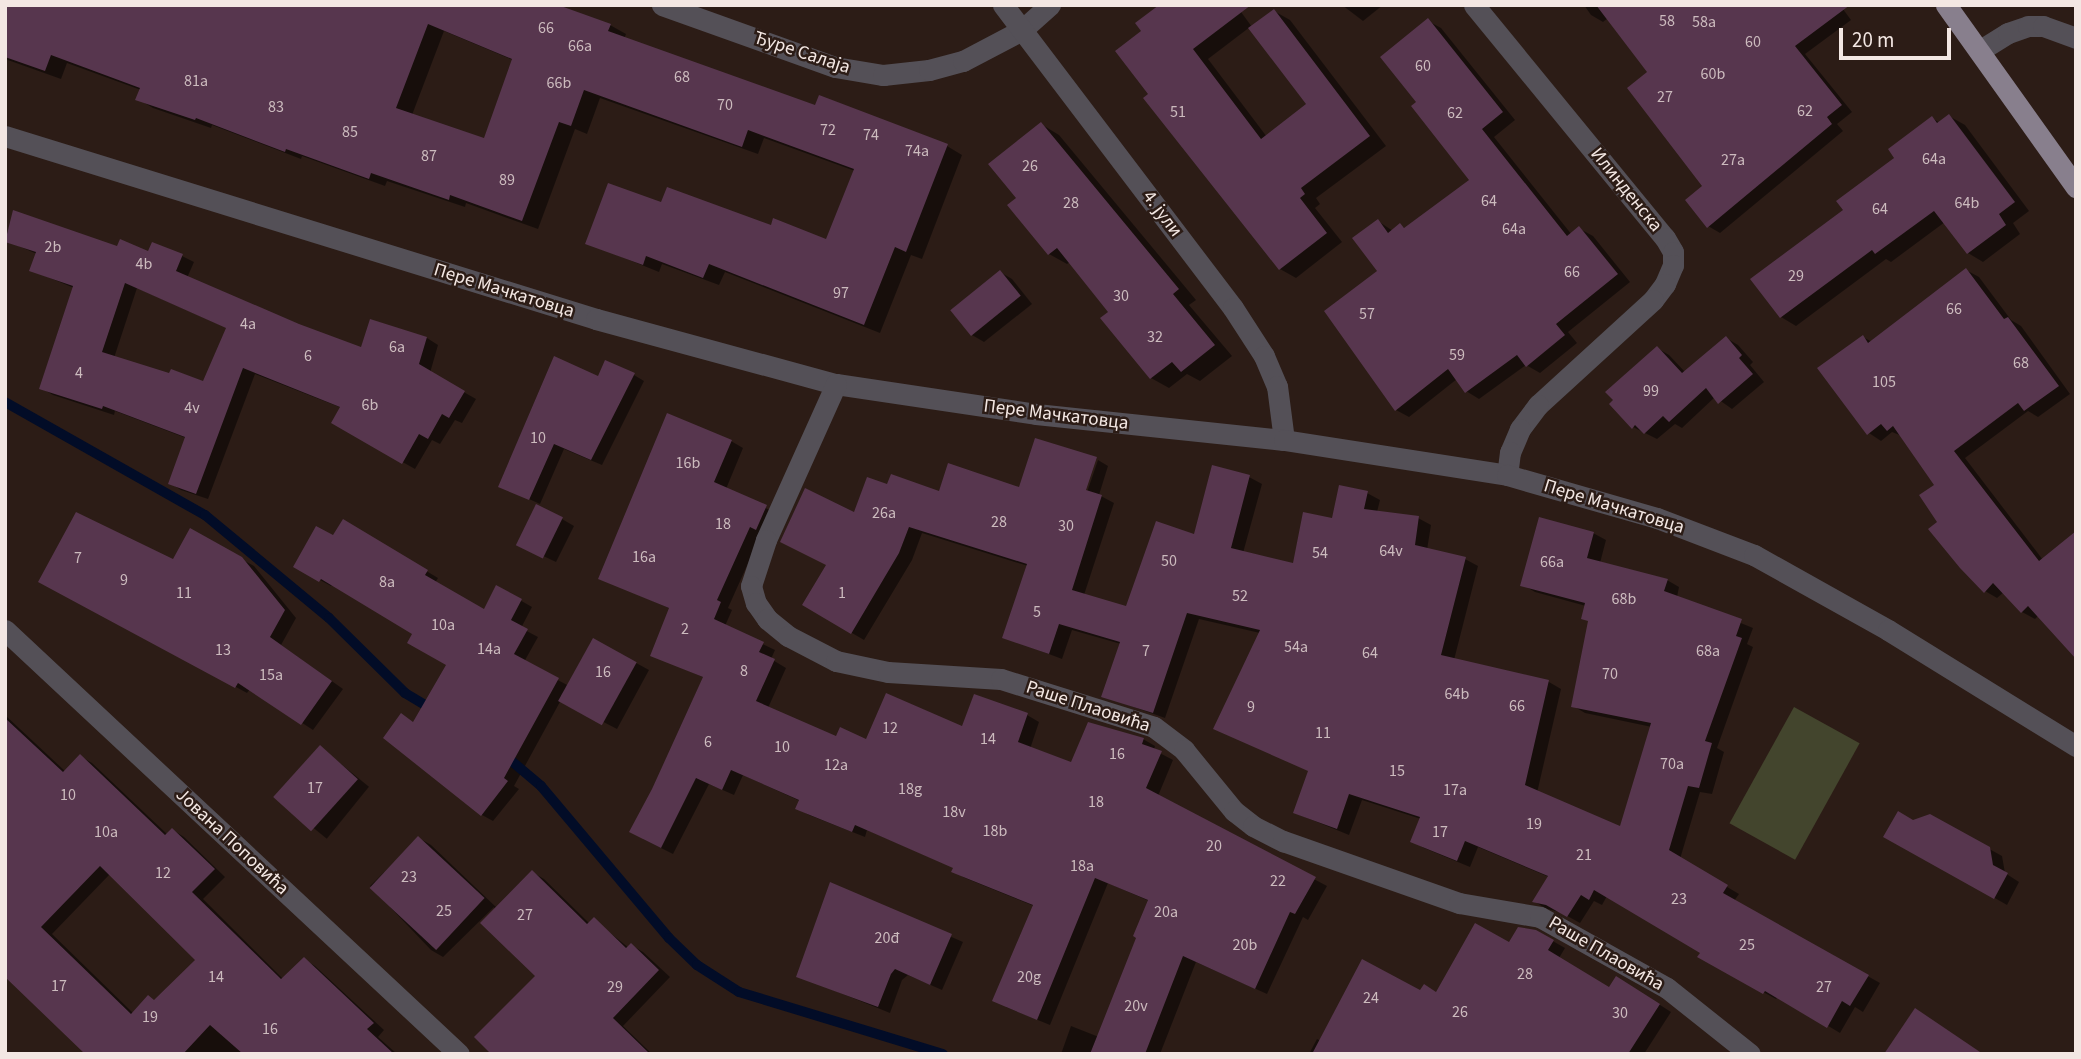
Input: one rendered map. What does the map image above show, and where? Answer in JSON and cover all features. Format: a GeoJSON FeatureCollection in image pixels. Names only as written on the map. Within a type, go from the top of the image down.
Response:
{"type":"FeatureCollection","features":[{"type":"Feature","properties":{"kind":"main road"},"geometry":{"type":"LineString","coordinates":[[1947,5],[2076,187]]}},
{"type":"Feature","properties":{"kind":"street","name":"Ђуре Салаја"},"geometry":{"type":"LineString","coordinates":[[662,5],[835,67],[883,75],[929,71],[963,61],[1022,30],[1050,5]]}},
{"type":"Feature","properties":{"kind":"street","name":"4. јули"},"geometry":{"type":"LineString","coordinates":[[1003,5],[1233,308],[1264,356],[1277,386],[1284,440]]}},
{"type":"Feature","properties":{"kind":"street","name":"Илинденска"},"geometry":{"type":"LineString","coordinates":[[1474,5],[1673,251],[1673,265],[1665,284],[1653,300],[1538,405],[1520,429],[1510,452],[1507,475]]}},
{"type":"Feature","properties":{"kind":"street"},"geometry":{"type":"LineString","coordinates":[[1979,51],[2008,33],[2028,26],[2043,26],[2076,38]]}},
{"type":"Feature","properties":{"kind":"street","name":"Пере Мачкатовца"},"geometry":{"type":"LineString","coordinates":[[5,136],[596,319],[836,384],[1036,414],[1284,440],[1507,475],[1657,518],[1754,555],[1888,630],[2076,746]]}},
{"type":"Feature","properties":{"kind":"street","name":"Раше Плаовића"},"geometry":{"type":"LineString","coordinates":[[836,384],[766,540],[751,586],[756,603],[767,619],[789,636],[836,661],[888,672],[1001,679],[1154,726],[1184,750],[1234,811],[1253,826],[1283,841],[1459,903],[1540,917],[1667,988],[1750,1054]]}},
{"type":"Feature","properties":{"kind":"street","name":"Јована Поповића"},"geometry":{"type":"LineString","coordinates":[[5,630],[459,1054]]}},
{"type":"Feature","properties":{"kind":"green space"},"geometry":{"type":"Polygon","coordinates":[[[1794,707],[1860,743],[1795,860],[1730,823],[1794,707]]]}},
{"type":"Feature","properties":{"kind":"building"},"geometry":{"type":"Polygon","coordinates":[[[5,5],[558,5],[611,24],[608,31],[815,105],[819,95],[948,144],[906,252],[895,247],[864,325],[709,264],[703,278],[646,256],[643,265],[585,244],[608,183],[661,202],[667,187],[771,225],[773,218],[826,239],[854,169],[748,130],[742,147],[584,90],[571,126],[559,122],[522,221],[450,195],[449,200],[371,173],[369,179],[286,149],[285,152],[196,118],[195,120],[135,100],[140,88],[51,55],[45,71],[5,57],[5,5]],[[428,24],[396,108],[484,138],[512,59],[428,24]]]}},
{"type":"Feature","properties":{"kind":"building"},"geometry":{"type":"Polygon","coordinates":[[[1159,5],[1251,5],[1193,49],[1261,139],[1306,104],[1248,28],[1274,9],[1370,136],[1301,188],[1305,194],[1300,198],[1327,233],[1279,270],[1143,98],[1148,94],[1115,51],[1141,31],[1135,23],[1159,5]]]}},
{"type":"Feature","properties":{"kind":"building"},"geometry":{"type":"Polygon","coordinates":[[[1596,5],[1850,5],[1795,46],[1842,105],[1827,117],[1832,124],[1707,228],[1685,200],[1702,186],[1627,88],[1647,72],[1596,5]]]}},
{"type":"Feature","properties":{"kind":"building"},"geometry":{"type":"Polygon","coordinates":[[[1428,18],[1503,112],[1482,129],[1567,236],[1579,226],[1618,274],[1556,324],[1565,335],[1526,367],[1517,355],[1465,393],[1448,369],[1395,411],[1324,311],[1377,271],[1352,238],[1378,219],[1388,233],[1400,223],[1404,228],[1469,180],[1411,106],[1416,102],[1380,57],[1428,18]]]}},
{"type":"Feature","properties":{"kind":"building"},"geometry":{"type":"Polygon","coordinates":[[[1949,114],[2015,202],[1999,214],[2006,225],[1967,254],[1934,211],[1875,254],[1872,250],[1780,318],[1750,279],[1843,210],[1836,201],[1894,158],[1888,149],[1932,116],[1937,123],[1949,114]]]}},
{"type":"Feature","properties":{"kind":"building"},"geometry":{"type":"Polygon","coordinates":[[[1041,122],[1179,289],[1173,294],[1215,345],[1181,372],[1172,362],[1150,379],[1100,318],[1108,312],[1057,248],[1048,255],[1007,205],[1016,198],[988,164],[1041,122]]]}},
{"type":"Feature","properties":{"kind":"building"},"geometry":{"type":"Polygon","coordinates":[[[13,210],[117,246],[120,239],[148,251],[152,242],[183,254],[176,271],[299,324],[361,347],[370,319],[427,337],[419,364],[465,391],[449,418],[442,414],[428,439],[419,434],[402,464],[331,423],[340,407],[243,368],[196,494],[168,484],[185,437],[103,406],[102,409],[39,389],[73,286],[29,271],[36,252],[5,242],[13,210]],[[125,283],[102,352],[169,373],[171,369],[203,381],[226,328],[125,283]]]}},
{"type":"Feature","properties":{"kind":"building"},"geometry":{"type":"Polygon","coordinates":[[[1966,268],[2004,319],[2008,317],[2059,386],[2024,411],[2018,403],[1954,451],[2039,561],[2076,531],[2076,659],[2028,606],[2021,613],[1993,583],[1984,593],[1960,568],[1928,529],[1937,522],[1919,495],[1934,485],[1893,426],[1887,431],[1881,424],[1867,435],[1817,368],[1863,335],[1868,343],[1966,268]]]}},
{"type":"Feature","properties":{"kind":"building"},"geometry":{"type":"Polygon","coordinates":[[[1000,270],[1021,296],[971,336],[950,310],[1000,270]]]}},
{"type":"Feature","properties":{"kind":"building"},"geometry":{"type":"Polygon","coordinates":[[[1726,336],[1742,355],[1739,358],[1753,374],[1718,404],[1706,388],[1669,422],[1663,416],[1644,434],[1635,425],[1632,429],[1609,404],[1613,400],[1605,392],[1657,346],[1682,373],[1726,336]]]}},
{"type":"Feature","properties":{"kind":"building"},"geometry":{"type":"Polygon","coordinates":[[[554,356],[598,376],[605,360],[635,373],[591,460],[554,444],[529,500],[498,487],[554,356]]]}},
{"type":"Feature","properties":{"kind":"building"},"geometry":{"type":"Polygon","coordinates":[[[667,413],[732,440],[714,482],[767,505],[756,530],[750,527],[717,600],[721,602],[714,619],[764,642],[759,652],[775,659],[756,701],[836,736],[840,727],[866,739],[886,693],[962,726],[974,694],[1028,713],[1018,742],[1071,762],[1088,722],[1144,738],[1142,744],[1162,751],[1146,788],[1316,877],[1295,914],[1290,912],[1255,989],[1183,956],[1145,1054],[1090,1054],[1136,938],[1133,936],[1148,900],[1095,878],[1037,1020],[992,1001],[1033,905],[951,872],[953,868],[855,825],[852,832],[795,809],[799,800],[731,770],[722,790],[696,778],[661,848],[629,832],[652,789],[703,677],[650,656],[669,608],[598,579],[667,413]]]}},
{"type":"Feature","properties":{"kind":"building"},"geometry":{"type":"Polygon","coordinates":[[[1035,438],[1097,457],[1086,490],[1102,495],[1072,590],[1126,606],[1156,521],[1194,534],[1212,465],[1250,475],[1231,548],[1293,563],[1303,512],[1332,518],[1339,485],[1368,491],[1364,509],[1419,516],[1415,545],[1466,557],[1441,655],[1549,680],[1525,785],[1620,826],[1651,723],[1571,707],[1588,621],[1581,619],[1585,603],[1520,586],[1539,517],[1594,532],[1587,558],[1668,579],[1664,591],[1742,619],[1736,636],[1742,638],[1705,741],[1712,743],[1699,788],[1688,786],[1669,850],[1728,885],[1723,893],[1869,975],[1850,1006],[1842,1001],[1827,1028],[1765,991],[1763,994],[1697,957],[1700,953],[1594,890],[1589,900],[1581,895],[1567,917],[1546,905],[1532,902],[1548,876],[1465,841],[1457,861],[1410,842],[1420,817],[1349,794],[1337,829],[1293,813],[1308,771],[1213,729],[1260,630],[1187,613],[1153,713],[1101,697],[1120,642],[1059,624],[1049,654],[1002,638],[1027,564],[909,527],[899,553],[851,634],[802,605],[826,565],[780,542],[805,488],[854,512],[867,477],[887,484],[891,474],[939,491],[948,463],[1019,487],[1035,438]]]}},
{"type":"Feature","properties":{"kind":"building"},"geometry":{"type":"Polygon","coordinates":[[[536,504],[563,517],[543,558],[516,545],[536,504]]]}},
{"type":"Feature","properties":{"kind":"building"},"geometry":{"type":"Polygon","coordinates":[[[76,512],[173,559],[190,528],[242,557],[285,610],[270,637],[332,681],[301,725],[238,683],[235,688],[38,582],[76,512]]]}},
{"type":"Feature","properties":{"kind":"building"},"geometry":{"type":"Polygon","coordinates":[[[343,519],[428,570],[425,575],[484,609],[496,585],[522,599],[511,620],[528,629],[514,654],[559,678],[504,778],[508,781],[481,816],[383,738],[401,713],[413,722],[446,665],[407,643],[412,634],[321,579],[319,582],[293,567],[316,526],[333,535],[343,519]]]}},
{"type":"Feature","properties":{"kind":"building"},"geometry":{"type":"Polygon","coordinates":[[[593,638],[637,662],[602,725],[558,701],[593,638]]]}},
{"type":"Feature","properties":{"kind":"building"},"geometry":{"type":"Polygon","coordinates":[[[5,718],[63,772],[80,754],[165,835],[172,828],[215,869],[192,892],[281,979],[304,957],[374,1023],[367,1029],[394,1054],[243,1054],[210,1025],[183,1054],[85,1054],[5,977],[5,718]],[[100,866],[41,927],[131,1014],[148,995],[154,1000],[195,960],[100,866]]]}},
{"type":"Feature","properties":{"kind":"building"},"geometry":{"type":"Polygon","coordinates":[[[320,745],[358,779],[311,831],[273,797],[320,745]]]}},
{"type":"Feature","properties":{"kind":"building"},"geometry":{"type":"Polygon","coordinates":[[[1898,811],[1913,820],[1930,814],[1990,847],[1993,865],[2008,873],[1994,899],[1883,837],[1898,811]]]}},
{"type":"Feature","properties":{"kind":"building"},"geometry":{"type":"Polygon","coordinates":[[[418,836],[485,898],[436,950],[370,888],[418,836]]]}},
{"type":"Feature","properties":{"kind":"building"},"geometry":{"type":"Polygon","coordinates":[[[532,870],[587,924],[594,917],[626,948],[631,943],[659,970],[613,1018],[650,1054],[491,1054],[474,1037],[535,976],[480,923],[532,870]]]}},
{"type":"Feature","properties":{"kind":"building"},"geometry":{"type":"Polygon","coordinates":[[[830,882],[952,934],[930,985],[895,969],[878,1007],[796,977],[830,882]]]}},
{"type":"Feature","properties":{"kind":"building"},"geometry":{"type":"Polygon","coordinates":[[[1475,923],[1509,942],[1518,927],[1536,930],[1554,940],[1548,950],[1609,987],[1616,976],[1660,1004],[1628,1054],[1312,1054],[1362,959],[1420,990],[1424,984],[1436,992],[1475,923]]]}},
{"type":"Feature","properties":{"kind":"building"},"geometry":{"type":"Polygon","coordinates":[[[1915,1008],[1983,1054],[1884,1054],[1915,1008]]]}},
{"type":"Feature","properties":{"kind":"waterway"},"geometry":{"type":"LineString","coordinates":[[5,402],[205,515],[329,618],[405,693],[435,711]]}},
{"type":"Feature","properties":{"kind":"waterway"},"geometry":{"type":"LineString","coordinates":[[502,753],[541,786],[669,938],[697,965],[739,992],[943,1054]]}}]}
